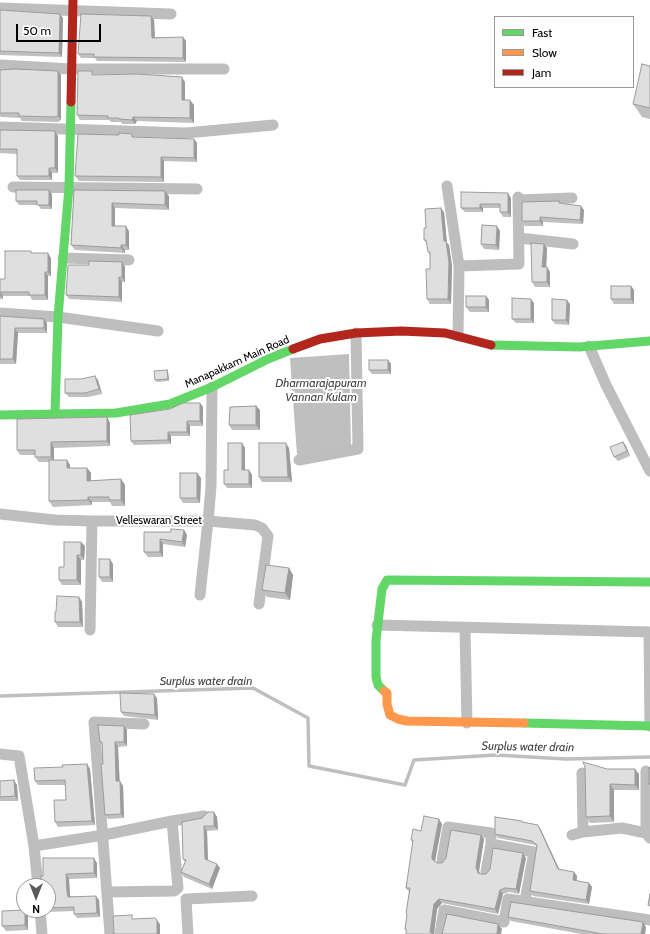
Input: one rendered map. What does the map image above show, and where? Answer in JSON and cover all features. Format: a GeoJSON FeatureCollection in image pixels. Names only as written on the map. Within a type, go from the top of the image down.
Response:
{"type":"FeatureCollection","features":[{"type":"Feature","properties":{"kind":"street"},"geometry":{"type":"LineString","coordinates":[[55,414],[58,317],[69,187],[72,5]]}},
{"type":"Feature","properties":{"kind":"street"},"geometry":{"type":"LineString","coordinates":[[0,8],[72,5],[171,14]]}},
{"type":"Feature","properties":{"kind":"street"},"geometry":{"type":"LineString","coordinates":[[0,65],[71,69],[224,69]]}},
{"type":"Feature","properties":{"kind":"street"},"geometry":{"type":"LineString","coordinates":[[0,127],[186,133],[273,125]]}},
{"type":"Feature","properties":{"kind":"street"},"geometry":{"type":"LineString","coordinates":[[447,186],[459,266],[458,336]]}},
{"type":"Feature","properties":{"kind":"street"},"geometry":{"type":"LineString","coordinates":[[13,187],[197,188]]}},
{"type":"Feature","properties":{"kind":"street"},"geometry":{"type":"LineString","coordinates":[[459,266],[519,264],[518,198],[572,198]]}},
{"type":"Feature","properties":{"kind":"street"},"geometry":{"type":"LineString","coordinates":[[519,238],[573,244]]}},
{"type":"Feature","properties":{"kind":"street"},"geometry":{"type":"LineString","coordinates":[[63,258],[129,260]]}},
{"type":"Feature","properties":{"kind":"street"},"geometry":{"type":"LineString","coordinates":[[0,313],[58,317],[158,331]]}},
{"type":"Feature","properties":{"kind":"street","name":"Manapakkam Main Road"},"geometry":{"type":"LineString","coordinates":[[0,415],[116,413],[170,404],[212,387],[281,354],[320,339],[356,333],[401,331],[446,333],[496,346],[589,346],[650,341]]}},
{"type":"Feature","properties":{"kind":"street"},"geometry":{"type":"LineString","coordinates":[[299,460],[358,449],[356,333]]}},
{"type":"Feature","properties":{"kind":"street"},"geometry":{"type":"LineString","coordinates":[[589,346],[606,385],[650,471]]}},
{"type":"Feature","properties":{"kind":"street","name":"Velleswaran Street"},"geometry":{"type":"LineString","coordinates":[[0,514],[55,520],[92,522],[208,521],[212,387]]}},
{"type":"Feature","properties":{"kind":"street"},"geometry":{"type":"LineString","coordinates":[[200,595],[208,521],[255,525],[266,531],[268,536],[259,604]]}},
{"type":"Feature","properties":{"kind":"street"},"geometry":{"type":"LineString","coordinates":[[90,630],[92,522]]}},
{"type":"Feature","properties":{"kind":"street"},"geometry":{"type":"LineString","coordinates":[[377,625],[649,632],[650,726],[407,721],[390,715],[387,704],[387,693],[378,685],[376,677],[377,625],[383,584],[387,580],[650,582]]}},
{"type":"Feature","properties":{"kind":"street"},"geometry":{"type":"LineString","coordinates":[[465,628],[467,722]]}},
{"type":"Feature","properties":{"kind":"street"},"geometry":{"type":"LineString","coordinates":[[110,934],[104,835],[94,722],[144,724]]}},
{"type":"Feature","properties":{"kind":"street"},"geometry":{"type":"LineString","coordinates":[[0,754],[19,756],[34,846],[37,878]]}},
{"type":"Feature","properties":{"kind":"street"},"geometry":{"type":"LineString","coordinates":[[582,773],[578,833],[622,828],[648,835],[646,771]]}},
{"type":"Feature","properties":{"kind":"street"},"geometry":{"type":"LineString","coordinates":[[34,846],[104,835],[172,820],[204,816]]}},
{"type":"Feature","properties":{"kind":"street"},"geometry":{"type":"LineString","coordinates":[[107,892],[174,891],[178,888],[172,820]]}},
{"type":"Feature","properties":{"kind":"street"},"geometry":{"type":"LineString","coordinates":[[442,860],[448,827],[491,833],[491,844],[486,872]]}},
{"type":"Feature","properties":{"kind":"street"},"geometry":{"type":"LineString","coordinates":[[491,844],[534,852],[525,901]]}},
{"type":"Feature","properties":{"kind":"street"},"geometry":{"type":"LineString","coordinates":[[188,934],[186,898],[252,896]]}},
{"type":"Feature","properties":{"kind":"street"},"geometry":{"type":"LineString","coordinates":[[440,934],[444,910],[504,922],[508,898],[650,920]]}},
{"type":"Feature","properties":{"kind":"street"},"geometry":{"type":"LineString","coordinates":[[41,918],[42,934]]}},
{"type":"Feature","properties":{"kind":"water","name":"Dharmarajapuram Vannan Kulam"},"geometry":{"type":"Polygon","coordinates":[[[349,354],[351,446],[297,455],[290,358],[349,354]]]}},
{"type":"Feature","properties":{"kind":"building"},"geometry":{"type":"Polygon","coordinates":[[[0,10],[60,14],[59,53],[0,51],[0,10]]]}},
{"type":"Feature","properties":{"kind":"building"},"geometry":{"type":"Polygon","coordinates":[[[81,14],[151,16],[152,38],[183,37],[183,58],[94,57],[94,54],[78,54],[81,14]]]}},
{"type":"Feature","properties":{"kind":"building"},"geometry":{"type":"Polygon","coordinates":[[[642,64],[650,66],[650,108],[633,104],[642,64]]]}},
{"type":"Feature","properties":{"kind":"building"},"geometry":{"type":"Polygon","coordinates":[[[15,69],[58,71],[58,116],[19,116],[19,113],[0,113],[0,70],[15,69]]]}},
{"type":"Feature","properties":{"kind":"building"},"geometry":{"type":"Polygon","coordinates":[[[78,71],[92,71],[92,75],[137,74],[182,77],[182,100],[190,100],[190,118],[133,117],[132,120],[108,118],[108,116],[77,115],[78,71]]]}},
{"type":"Feature","properties":{"kind":"building"},"geometry":{"type":"Polygon","coordinates":[[[0,130],[55,131],[55,168],[49,168],[49,176],[17,176],[17,149],[0,149],[0,130]]]}},
{"type":"Feature","properties":{"kind":"building"},"geometry":{"type":"Polygon","coordinates":[[[119,133],[132,134],[132,137],[194,139],[194,158],[161,157],[161,177],[75,176],[78,134],[119,135],[119,133]]]}},
{"type":"Feature","properties":{"kind":"building"},"geometry":{"type":"Polygon","coordinates":[[[16,190],[49,190],[49,205],[37,205],[37,201],[16,201],[16,190]]]}},
{"type":"Feature","properties":{"kind":"building"},"geometry":{"type":"Polygon","coordinates":[[[74,190],[165,191],[165,205],[112,203],[112,226],[126,226],[126,245],[121,245],[121,248],[71,245],[74,190]]]}},
{"type":"Feature","properties":{"kind":"building"},"geometry":{"type":"Polygon","coordinates":[[[461,192],[508,193],[508,212],[500,212],[500,204],[480,204],[480,208],[461,208],[461,192]]]}},
{"type":"Feature","properties":{"kind":"building"},"geometry":{"type":"Polygon","coordinates":[[[559,201],[559,203],[581,206],[580,220],[540,217],[540,221],[522,221],[522,202],[559,201]]]}},
{"type":"Feature","properties":{"kind":"building"},"geometry":{"type":"Polygon","coordinates":[[[441,208],[444,241],[446,241],[449,262],[448,299],[427,299],[426,269],[430,269],[430,252],[428,252],[426,240],[424,240],[424,228],[426,228],[425,209],[441,208]]]}},
{"type":"Feature","properties":{"kind":"building"},"geometry":{"type":"Polygon","coordinates":[[[482,225],[497,226],[496,245],[481,244],[482,225]]]}},
{"type":"Feature","properties":{"kind":"building"},"geometry":{"type":"Polygon","coordinates":[[[531,243],[544,244],[542,267],[547,267],[547,282],[532,282],[531,243]]]}},
{"type":"Feature","properties":{"kind":"building"},"geometry":{"type":"Polygon","coordinates":[[[5,251],[31,251],[31,253],[48,253],[48,272],[45,272],[45,295],[29,295],[29,292],[0,292],[0,279],[5,279],[5,251]]]}},
{"type":"Feature","properties":{"kind":"building"},"geometry":{"type":"Polygon","coordinates":[[[89,261],[122,262],[122,277],[119,277],[119,297],[66,295],[68,265],[89,265],[89,261]]]}},
{"type":"Feature","properties":{"kind":"building"},"geometry":{"type":"Polygon","coordinates":[[[611,286],[631,286],[631,299],[611,299],[611,286]]]}},
{"type":"Feature","properties":{"kind":"building"},"geometry":{"type":"Polygon","coordinates":[[[466,296],[486,296],[486,307],[466,307],[466,296]]]}},
{"type":"Feature","properties":{"kind":"building"},"geometry":{"type":"Polygon","coordinates":[[[512,298],[531,299],[531,319],[512,319],[512,298]]]}},
{"type":"Feature","properties":{"kind":"building"},"geometry":{"type":"Polygon","coordinates":[[[552,299],[567,300],[566,320],[552,320],[552,299]]]}},
{"type":"Feature","properties":{"kind":"building"},"geometry":{"type":"Polygon","coordinates":[[[0,316],[44,319],[44,328],[15,328],[13,359],[0,359],[0,316]]]}},
{"type":"Feature","properties":{"kind":"building"},"geometry":{"type":"Polygon","coordinates":[[[369,360],[388,360],[388,370],[369,370],[369,360]]]}},
{"type":"Feature","properties":{"kind":"building"},"geometry":{"type":"Polygon","coordinates":[[[167,370],[168,379],[155,380],[154,371],[167,370]]]}},
{"type":"Feature","properties":{"kind":"building"},"geometry":{"type":"Polygon","coordinates":[[[95,376],[99,389],[85,393],[65,393],[65,379],[81,379],[95,376]]]}},
{"type":"Feature","properties":{"kind":"building"},"geometry":{"type":"Polygon","coordinates":[[[183,403],[200,403],[200,421],[187,421],[187,432],[168,432],[168,440],[131,441],[130,415],[170,409],[183,403]]]}},
{"type":"Feature","properties":{"kind":"building"},"geometry":{"type":"Polygon","coordinates":[[[256,406],[256,425],[229,425],[230,407],[256,406]]]}},
{"type":"Feature","properties":{"kind":"building"},"geometry":{"type":"Polygon","coordinates":[[[107,417],[107,441],[51,442],[51,457],[35,457],[35,450],[17,450],[17,419],[107,417]]]}},
{"type":"Feature","properties":{"kind":"building"},"geometry":{"type":"Polygon","coordinates":[[[623,442],[627,451],[614,457],[610,447],[623,442]]]}},
{"type":"Feature","properties":{"kind":"building"},"geometry":{"type":"Polygon","coordinates":[[[228,443],[242,443],[242,470],[249,470],[249,484],[224,484],[224,470],[228,470],[228,443]]]}},
{"type":"Feature","properties":{"kind":"building"},"geometry":{"type":"Polygon","coordinates":[[[259,443],[286,443],[288,477],[259,477],[259,443]]]}},
{"type":"Feature","properties":{"kind":"building"},"geometry":{"type":"Polygon","coordinates":[[[49,460],[67,460],[67,468],[87,468],[87,481],[121,479],[121,500],[109,500],[109,497],[88,497],[88,500],[49,501],[49,460]]]}},
{"type":"Feature","properties":{"kind":"building"},"geometry":{"type":"Polygon","coordinates":[[[180,473],[197,473],[197,498],[180,498],[180,473]]]}},
{"type":"Feature","properties":{"kind":"building"},"geometry":{"type":"Polygon","coordinates":[[[171,529],[184,530],[182,542],[160,539],[160,552],[144,552],[144,532],[171,532],[171,529]]]}},
{"type":"Feature","properties":{"kind":"building"},"geometry":{"type":"Polygon","coordinates":[[[64,542],[81,542],[81,555],[77,555],[77,580],[59,580],[59,567],[64,567],[64,542]]]}},
{"type":"Feature","properties":{"kind":"building"},"geometry":{"type":"Polygon","coordinates":[[[99,559],[110,559],[110,577],[99,577],[99,559]]]}},
{"type":"Feature","properties":{"kind":"building"},"geometry":{"type":"Polygon","coordinates":[[[266,565],[289,568],[285,593],[262,590],[266,565]]]}},
{"type":"Feature","properties":{"kind":"building"},"geometry":{"type":"Polygon","coordinates":[[[57,596],[79,597],[80,622],[55,622],[57,596]]]}},
{"type":"Feature","properties":{"kind":"building"},"geometry":{"type":"Polygon","coordinates":[[[120,693],[154,694],[155,715],[121,712],[120,693]]]}},
{"type":"Feature","properties":{"kind":"building"},"geometry":{"type":"Polygon","coordinates":[[[98,725],[124,726],[124,742],[115,742],[116,781],[120,781],[121,814],[105,815],[101,764],[103,764],[102,742],[100,742],[98,725]]]}},
{"type":"Feature","properties":{"kind":"building"},"geometry":{"type":"Polygon","coordinates":[[[583,762],[607,769],[635,769],[635,785],[610,784],[610,816],[586,817],[585,767],[583,762]]]}},
{"type":"Feature","properties":{"kind":"building"},"geometry":{"type":"Polygon","coordinates":[[[87,764],[92,821],[55,822],[54,800],[66,800],[65,780],[35,781],[34,768],[87,764]]]}},
{"type":"Feature","properties":{"kind":"building"},"geometry":{"type":"Polygon","coordinates":[[[650,768],[650,784],[649,784],[650,768]]]}},
{"type":"Feature","properties":{"kind":"building"},"geometry":{"type":"Polygon","coordinates":[[[14,780],[15,796],[0,797],[0,781],[14,780]]]}},
{"type":"Feature","properties":{"kind":"building"},"geometry":{"type":"Polygon","coordinates":[[[208,812],[214,812],[214,826],[204,826],[205,859],[217,864],[209,884],[181,872],[186,860],[183,859],[182,822],[202,818],[208,812]]]}},
{"type":"Feature","properties":{"kind":"building"},"geometry":{"type":"Polygon","coordinates":[[[424,816],[439,819],[432,856],[432,859],[437,863],[442,863],[446,858],[451,830],[481,835],[476,867],[478,873],[481,874],[486,874],[490,869],[493,848],[523,853],[516,889],[505,888],[500,890],[495,909],[439,899],[434,904],[430,932],[433,934],[406,934],[406,913],[410,888],[406,888],[413,840],[411,840],[413,829],[421,831],[424,816]]]}},
{"type":"Feature","properties":{"kind":"building"},"geometry":{"type":"Polygon","coordinates":[[[495,817],[538,825],[558,869],[574,872],[573,880],[589,883],[586,900],[530,891],[537,845],[532,841],[495,834],[495,817]]]}},
{"type":"Feature","properties":{"kind":"building"},"geometry":{"type":"Polygon","coordinates":[[[43,858],[94,858],[94,873],[66,874],[68,897],[96,896],[97,913],[74,914],[74,907],[56,908],[56,878],[41,878],[41,876],[43,876],[43,858]]]}},
{"type":"Feature","properties":{"kind":"building"},"geometry":{"type":"Polygon","coordinates":[[[650,894],[650,906],[648,905],[650,894]]]}},
{"type":"Feature","properties":{"kind":"building"},"geometry":{"type":"Polygon","coordinates":[[[511,902],[643,922],[641,934],[603,934],[508,917],[511,902]]]}},
{"type":"Feature","properties":{"kind":"building"},"geometry":{"type":"Polygon","coordinates":[[[16,910],[16,918],[25,918],[25,925],[2,926],[2,911],[16,910]]]}},
{"type":"Feature","properties":{"kind":"building"},"geometry":{"type":"Polygon","coordinates":[[[447,914],[498,924],[497,934],[442,934],[447,914]]]}},
{"type":"Feature","properties":{"kind":"building"},"geometry":{"type":"Polygon","coordinates":[[[132,915],[132,919],[155,918],[157,920],[157,934],[114,934],[113,916],[132,915]]]}},
{"type":"Feature","properties":{"kind":"waterway","name":"Surplus water drain"},"geometry":{"type":"LineString","coordinates":[[0,696],[253,688],[308,718],[309,766],[405,785],[414,760],[496,755],[566,759],[650,757]]}},
{"type":"Feature","properties":{"kind":"traffic: fast"},"geometry":{"type":"LineString","coordinates":[[55,414],[58,317],[69,187],[71,102]]}},
{"type":"Feature","properties":{"kind":"traffic: fast"},"geometry":{"type":"LineString","coordinates":[[491,345],[579,347],[650,341]]}},
{"type":"Feature","properties":{"kind":"traffic: fast"},"geometry":{"type":"LineString","coordinates":[[0,415],[116,413],[170,404],[212,387],[268,359],[293,349]]}},
{"type":"Feature","properties":{"kind":"traffic: fast"},"geometry":{"type":"LineString","coordinates":[[384,691],[378,685],[376,677],[376,640],[382,589],[387,580],[650,582]]}},
{"type":"Feature","properties":{"kind":"traffic: fast"},"geometry":{"type":"LineString","coordinates":[[524,723],[650,726]]}},
{"type":"Feature","properties":{"kind":"traffic: slow"},"geometry":{"type":"LineString","coordinates":[[384,691],[387,693],[387,704],[390,715],[398,719],[407,721],[524,723]]}},
{"type":"Feature","properties":{"kind":"traffic: jam"},"geometry":{"type":"LineString","coordinates":[[71,102],[73,0]]}},
{"type":"Feature","properties":{"kind":"traffic: jam"},"geometry":{"type":"LineString","coordinates":[[293,349],[320,339],[356,333],[401,331],[445,333],[491,345]]}}]}
